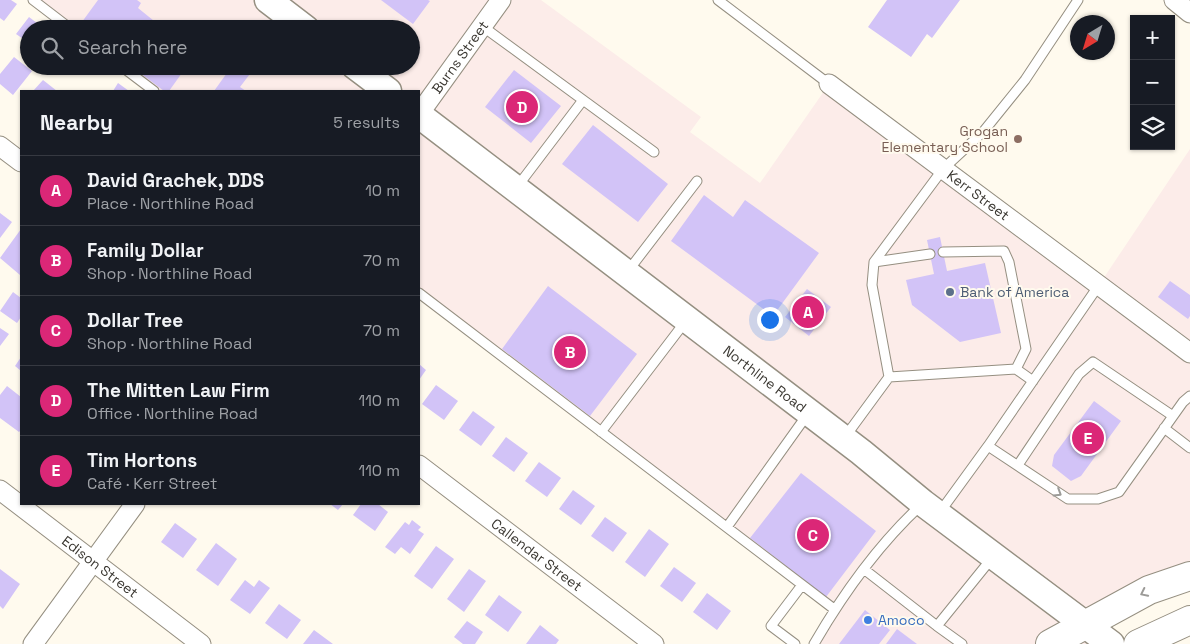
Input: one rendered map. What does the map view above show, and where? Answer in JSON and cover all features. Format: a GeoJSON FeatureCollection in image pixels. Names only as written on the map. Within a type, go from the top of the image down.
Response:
{"type":"FeatureCollection","features":[{"type":"Feature","properties":{"kind":"main road"},"geometry":{"type":"LineString","coordinates":[[268,0],[294,20]]}},
{"type":"Feature","properties":{"kind":"main road"},"geometry":{"type":"LineString","coordinates":[[367,75],[387,90]]}},
{"type":"Feature","properties":{"kind":"main road","name":"Northline Road"},"geometry":{"type":"LineString","coordinates":[[420,115],[1111,644]]}},
{"type":"Feature","properties":{"kind":"main road"},"geometry":{"type":"LineString","coordinates":[[1050,644],[1083,624],[1149,590],[1190,576]]}},
{"type":"Feature","properties":{"kind":"main road"},"geometry":{"type":"LineString","coordinates":[[1138,644],[1190,620]]}},
{"type":"Feature","properties":{"kind":"street","name":"Burns Street"},"geometry":{"type":"LineString","coordinates":[[420,113],[501,0]]}},
{"type":"Feature","properties":{"kind":"street"},"geometry":{"type":"LineString","coordinates":[[1174,0],[1190,13]]}},
{"type":"Feature","properties":{"kind":"street","name":"Kerr Street"},"geometry":{"type":"LineString","coordinates":[[829,84],[1190,353]]}},
{"type":"Feature","properties":{"kind":"street"},"geometry":{"type":"LineString","coordinates":[[0,146],[20,161]]}},
{"type":"Feature","properties":{"kind":"street","name":"Callendar Street"},"geometry":{"type":"LineString","coordinates":[[420,466],[654,644]]}},
{"type":"Feature","properties":{"kind":"street","name":"Edison Street"},"geometry":{"type":"LineString","coordinates":[[0,490],[201,644]]}},
{"type":"Feature","properties":{"kind":"street"},"geometry":{"type":"LineString","coordinates":[[33,644],[134,505]]}},
{"type":"Feature","properties":{"kind":"lane"},"geometry":{"type":"LineString","coordinates":[[34,0],[60,20]]}},
{"type":"Feature","properties":{"kind":"lane","name":"Kerr Street"},"geometry":{"type":"LineString","coordinates":[[718,0],[829,84]]}},
{"type":"Feature","properties":{"kind":"lane"},"geometry":{"type":"LineString","coordinates":[[843,439],[889,377],[872,284],[874,262],[943,169],[983,132],[1025,80],[1078,0]]}},
{"type":"Feature","properties":{"kind":"lane"},"geometry":{"type":"LineString","coordinates":[[482,26],[654,152]]}},
{"type":"Feature","properties":{"kind":"lane"},"geometry":{"type":"LineString","coordinates":[[133,75],[153,90]]}},
{"type":"Feature","properties":{"kind":"lane"},"geometry":{"type":"LineString","coordinates":[[515,189],[583,100]]}},
{"type":"Feature","properties":{"kind":"lane"},"geometry":{"type":"LineString","coordinates":[[626,274],[697,181]]}},
{"type":"Feature","properties":{"kind":"lane"},"geometry":{"type":"LineString","coordinates":[[943,252],[1004,251],[1009,262],[1026,349],[1016,369]]}},
{"type":"Feature","properties":{"kind":"lane"},"geometry":{"type":"LineString","coordinates":[[874,262],[930,254]]}},
{"type":"Feature","properties":{"kind":"lane"},"geometry":{"type":"LineString","coordinates":[[814,644],[834,609],[900,524],[931,508],[988,446],[1099,285]]}},
{"type":"Feature","properties":{"kind":"lane"},"geometry":{"type":"LineString","coordinates":[[420,294],[834,609]]}},
{"type":"Feature","properties":{"kind":"lane"},"geometry":{"type":"LineString","coordinates":[[601,432],[686,320]]}},
{"type":"Feature","properties":{"kind":"lane"},"geometry":{"type":"LineString","coordinates":[[1018,465],[1080,374],[1093,362],[1173,416]]}},
{"type":"Feature","properties":{"kind":"lane"},"geometry":{"type":"LineString","coordinates":[[889,377],[1016,369],[1033,381]]}},
{"type":"Feature","properties":{"kind":"lane"},"geometry":{"type":"LineString","coordinates":[[988,446],[1068,499],[1098,499],[1119,492],[1164,428],[1190,396]]}},
{"type":"Feature","properties":{"kind":"lane"},"geometry":{"type":"LineString","coordinates":[[727,527],[809,412]]}},
{"type":"Feature","properties":{"kind":"lane"},"geometry":{"type":"LineString","coordinates":[[1164,428],[1190,448]]}},
{"type":"Feature","properties":{"kind":"lane"},"geometry":{"type":"LineString","coordinates":[[937,626],[994,556]]}},
{"type":"Feature","properties":{"kind":"lane"},"geometry":{"type":"LineString","coordinates":[[865,570],[962,644]]}},
{"type":"Feature","properties":{"kind":"lane"},"geometry":{"type":"LineString","coordinates":[[794,644],[771,626],[802,585]]}},
{"type":"Feature","properties":{"kind":"shaded area"},"geometry":{"type":"Polygon","coordinates":[[[33,0],[541,0],[701,117],[690,132],[760,183],[829,84],[1099,285],[1190,149],[1190,576],[1084,624],[1111,644],[814,644],[834,609],[420,294],[420,90],[153,90],[133,75],[420,75],[420,20],[59,20],[33,0]]]}},
{"type":"Feature","properties":{"kind":"building"},"geometry":{"type":"Polygon","coordinates":[[[0,0],[11,0],[17,4],[4,21],[0,18],[0,0]]]}},
{"type":"Feature","properties":{"kind":"building"},"geometry":{"type":"Polygon","coordinates":[[[98,0],[137,0],[141,3],[138,8],[153,20],[83,20],[98,0]]]}},
{"type":"Feature","properties":{"kind":"building"},"geometry":{"type":"Polygon","coordinates":[[[381,0],[430,1],[416,20],[408,20],[381,0]]]}},
{"type":"Feature","properties":{"kind":"building"},"geometry":{"type":"Polygon","coordinates":[[[887,0],[960,0],[932,38],[927,34],[911,57],[868,27],[887,0]]]}},
{"type":"Feature","properties":{"kind":"building"},"geometry":{"type":"Polygon","coordinates":[[[20,29],[20,37],[16,34],[20,29]]]}},
{"type":"Feature","properties":{"kind":"building"},"geometry":{"type":"Polygon","coordinates":[[[14,57],[20,62],[20,75],[29,75],[13,95],[0,84],[0,74],[14,57]]]}},
{"type":"Feature","properties":{"kind":"building"},"geometry":{"type":"Polygon","coordinates":[[[514,70],[561,106],[531,143],[485,107],[514,70]]]}},
{"type":"Feature","properties":{"kind":"building"},"geometry":{"type":"Polygon","coordinates":[[[143,75],[181,75],[170,90],[163,90],[143,75]]]}},
{"type":"Feature","properties":{"kind":"building"},"geometry":{"type":"Polygon","coordinates":[[[226,75],[249,75],[240,87],[244,90],[215,90],[226,75]]]}},
{"type":"Feature","properties":{"kind":"building"},"geometry":{"type":"Polygon","coordinates":[[[43,80],[56,90],[34,90],[43,80]]]}},
{"type":"Feature","properties":{"kind":"building"},"geometry":{"type":"Polygon","coordinates":[[[118,83],[128,90],[114,90],[118,83]]]}},
{"type":"Feature","properties":{"kind":"building"},"geometry":{"type":"Polygon","coordinates":[[[593,125],[668,184],[638,222],[562,164],[593,125]]]}},
{"type":"Feature","properties":{"kind":"building"},"geometry":{"type":"Polygon","coordinates":[[[704,195],[733,217],[745,200],[819,253],[773,316],[671,241],[704,195]]]}},
{"type":"Feature","properties":{"kind":"building"},"geometry":{"type":"Polygon","coordinates":[[[0,213],[12,222],[0,238],[0,213]]]}},
{"type":"Feature","properties":{"kind":"building"},"geometry":{"type":"Polygon","coordinates":[[[20,230],[20,275],[0,258],[20,230]]]}},
{"type":"Feature","properties":{"kind":"building","name":"Bank of America"},"geometry":{"type":"Polygon","coordinates":[[[940,237],[947,271],[985,263],[1001,333],[960,342],[912,305],[906,280],[934,274],[927,240],[940,237]]]}},
{"type":"Feature","properties":{"kind":"building"},"geometry":{"type":"Polygon","coordinates":[[[1170,281],[1190,295],[1190,316],[1188,319],[1158,297],[1170,281]]]}},
{"type":"Feature","properties":{"kind":"building"},"geometry":{"type":"Polygon","coordinates":[[[548,286],[637,354],[590,416],[502,349],[548,286]]]}},
{"type":"Feature","properties":{"kind":"building"},"geometry":{"type":"Polygon","coordinates":[[[807,289],[831,307],[809,336],[785,317],[807,289]]]}},
{"type":"Feature","properties":{"kind":"building"},"geometry":{"type":"Polygon","coordinates":[[[13,292],[20,297],[20,318],[17,323],[0,311],[13,292]]]}},
{"type":"Feature","properties":{"kind":"building"},"geometry":{"type":"Polygon","coordinates":[[[0,328],[9,334],[0,346],[0,328]]]}},
{"type":"Feature","properties":{"kind":"building"},"geometry":{"type":"Polygon","coordinates":[[[20,358],[20,370],[15,366],[20,358]]]}},
{"type":"Feature","properties":{"kind":"building"},"geometry":{"type":"Polygon","coordinates":[[[420,365],[426,370],[420,379],[420,365]]]}},
{"type":"Feature","properties":{"kind":"building"},"geometry":{"type":"Polygon","coordinates":[[[436,385],[458,401],[444,420],[422,404],[436,385]]]}},
{"type":"Feature","properties":{"kind":"building"},"geometry":{"type":"Polygon","coordinates":[[[7,386],[20,396],[19,432],[0,418],[0,395],[7,386]]]}},
{"type":"Feature","properties":{"kind":"building"},"geometry":{"type":"Polygon","coordinates":[[[1094,401],[1121,421],[1081,476],[1071,481],[1052,466],[1054,455],[1094,401]]]}},
{"type":"Feature","properties":{"kind":"building"},"geometry":{"type":"Polygon","coordinates":[[[473,411],[495,427],[481,446],[459,430],[473,411]]]}},
{"type":"Feature","properties":{"kind":"building"},"geometry":{"type":"Polygon","coordinates":[[[506,437],[528,453],[514,472],[492,456],[506,437]]]}},
{"type":"Feature","properties":{"kind":"building"},"geometry":{"type":"Polygon","coordinates":[[[539,462],[561,478],[547,497],[525,481],[539,462]]]}},
{"type":"Feature","properties":{"kind":"building"},"geometry":{"type":"Polygon","coordinates":[[[801,473],[876,531],[826,597],[750,538],[801,473]]]}},
{"type":"Feature","properties":{"kind":"building"},"geometry":{"type":"Polygon","coordinates":[[[573,490],[595,506],[581,525],[559,509],[573,490]]]}},
{"type":"Feature","properties":{"kind":"building"},"geometry":{"type":"Polygon","coordinates":[[[331,505],[342,505],[338,510],[331,505]]]}},
{"type":"Feature","properties":{"kind":"building"},"geometry":{"type":"Polygon","coordinates":[[[360,505],[379,505],[388,512],[375,531],[353,515],[360,505]]]}},
{"type":"Feature","properties":{"kind":"building"},"geometry":{"type":"Polygon","coordinates":[[[605,517],[627,533],[613,552],[591,536],[605,517]]]}},
{"type":"Feature","properties":{"kind":"building"},"geometry":{"type":"Polygon","coordinates":[[[412,520],[421,527],[418,530],[424,534],[410,554],[401,547],[395,554],[385,547],[405,522],[409,525],[412,520]]]}},
{"type":"Feature","properties":{"kind":"building"},"geometry":{"type":"Polygon","coordinates":[[[175,523],[197,539],[183,558],[161,542],[175,523]]]}},
{"type":"Feature","properties":{"kind":"building"},"geometry":{"type":"Polygon","coordinates":[[[649,529],[669,544],[645,577],[625,562],[649,529]]]}},
{"type":"Feature","properties":{"kind":"building"},"geometry":{"type":"Polygon","coordinates":[[[216,543],[237,559],[218,586],[196,570],[216,543]]]}},
{"type":"Feature","properties":{"kind":"building"},"geometry":{"type":"Polygon","coordinates":[[[436,546],[454,559],[432,589],[414,576],[436,546]]]}},
{"type":"Feature","properties":{"kind":"building"},"geometry":{"type":"Polygon","coordinates":[[[674,567],[696,583],[682,602],[660,586],[674,567]]]}},
{"type":"Feature","properties":{"kind":"building"},"geometry":{"type":"Polygon","coordinates":[[[0,569],[20,584],[3,609],[0,606],[0,569]]]}},
{"type":"Feature","properties":{"kind":"building"},"geometry":{"type":"Polygon","coordinates":[[[469,569],[486,581],[464,612],[447,599],[469,569]]]}},
{"type":"Feature","properties":{"kind":"building"},"geometry":{"type":"Polygon","coordinates":[[[245,580],[254,587],[259,580],[270,588],[250,614],[230,600],[245,580]]]}},
{"type":"Feature","properties":{"kind":"building"},"geometry":{"type":"Polygon","coordinates":[[[707,593],[731,611],[717,630],[693,612],[707,593]]]}},
{"type":"Feature","properties":{"kind":"building"},"geometry":{"type":"Polygon","coordinates":[[[499,595],[522,612],[508,632],[485,615],[499,595]]]}},
{"type":"Feature","properties":{"kind":"building"},"geometry":{"type":"Polygon","coordinates":[[[279,604],[301,620],[287,639],[265,623],[279,604]]]}},
{"type":"Feature","properties":{"kind":"building","name":"Amoco"},"geometry":{"type":"Polygon","coordinates":[[[865,610],[890,630],[879,644],[839,644],[865,610]]]}},
{"type":"Feature","properties":{"kind":"building"},"geometry":{"type":"Polygon","coordinates":[[[467,621],[483,632],[475,644],[463,644],[454,637],[467,621]]]}},
{"type":"Feature","properties":{"kind":"building"},"geometry":{"type":"Polygon","coordinates":[[[540,625],[559,640],[556,644],[526,644],[540,625]]]}},
{"type":"Feature","properties":{"kind":"building"},"geometry":{"type":"Polygon","coordinates":[[[897,629],[917,644],[886,644],[897,629]]]}},
{"type":"Feature","properties":{"kind":"building"},"geometry":{"type":"Polygon","coordinates":[[[314,630],[333,644],[303,644],[314,630]]]}},
{"type":"Feature","properties":{"kind":"place","name":"The Mitten Law Firm"},"geometry":{"type":"Point","coordinates":[522,107]}},
{"type":"Feature","properties":{"kind":"place","name":"Grogan Elementary School"},"geometry":{"type":"Point","coordinates":[1018,139]}},
{"type":"Feature","properties":{"kind":"place","name":"Bank of America"},"geometry":{"type":"Point","coordinates":[950,292]}},
{"type":"Feature","properties":{"kind":"place","name":"David Grachek, DDS"},"geometry":{"type":"Point","coordinates":[808,312]}},
{"type":"Feature","properties":{"kind":"place","name":"Family Dollar"},"geometry":{"type":"Point","coordinates":[570,352]}},
{"type":"Feature","properties":{"kind":"place","name":"Tim Hortons"},"geometry":{"type":"Point","coordinates":[1088,438]}},
{"type":"Feature","properties":{"kind":"place","name":"Dollar Tree"},"geometry":{"type":"Point","coordinates":[813,535]}},
{"type":"Feature","properties":{"kind":"place","name":"Amoco"},"geometry":{"type":"Point","coordinates":[868,620]}}]}
